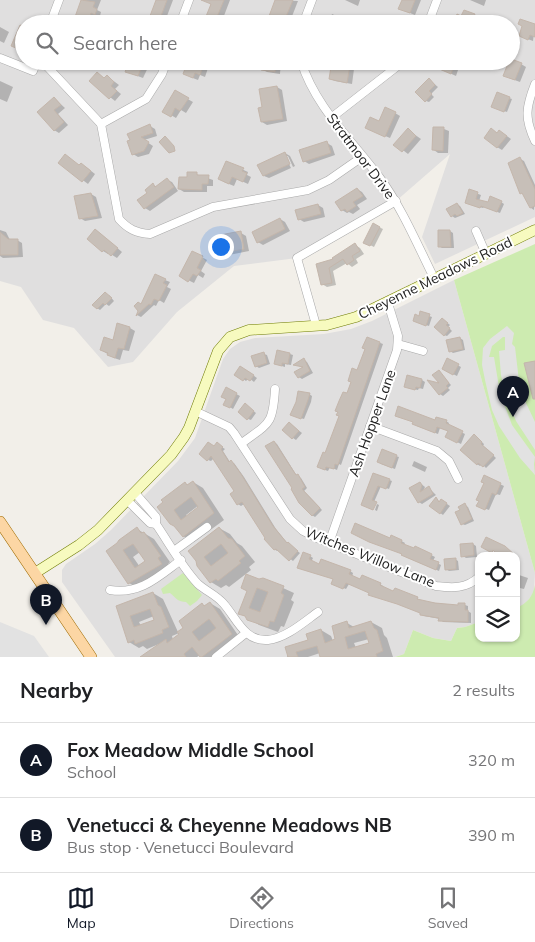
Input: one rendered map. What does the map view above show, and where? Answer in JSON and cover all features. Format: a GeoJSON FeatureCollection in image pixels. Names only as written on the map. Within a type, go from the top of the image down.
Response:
{"type":"FeatureCollection","features":[{"type":"Feature","properties":{"kind":"main road","name":"Cheyenne Meadows Road"},"geometry":{"type":"LineString","coordinates":[[35,573],[98,530],[179,445],[184,438],[218,351],[230,337],[249,330],[316,325],[340,322],[356,317],[535,230]]}},
{"type":"Feature","properties":{"kind":"main road"},"geometry":{"type":"LineString","coordinates":[[0,522],[91,657]]}},
{"type":"Feature","properties":{"kind":"street"},"geometry":{"type":"LineString","coordinates":[[53,15],[58,0]]}},
{"type":"Feature","properties":{"kind":"street"},"geometry":{"type":"LineString","coordinates":[[183,15],[189,0]]}},
{"type":"Feature","properties":{"kind":"street"},"geometry":{"type":"LineString","coordinates":[[306,15],[312,0]]}},
{"type":"Feature","properties":{"kind":"street"},"geometry":{"type":"LineString","coordinates":[[431,15],[437,0]]}},
{"type":"Feature","properties":{"kind":"street"},"geometry":{"type":"LineString","coordinates":[[0,58],[15,64]]}},
{"type":"Feature","properties":{"kind":"street"},"geometry":{"type":"LineString","coordinates":[[50,70],[101,124],[119,219],[128,228],[139,233],[150,234],[213,207],[308,190],[329,180],[362,157]]}},
{"type":"Feature","properties":{"kind":"street"},"geometry":{"type":"LineString","coordinates":[[101,124],[146,99],[163,70]]}},
{"type":"Feature","properties":{"kind":"street","name":"Stratmoor Drive"},"geometry":{"type":"LineString","coordinates":[[304,70],[331,118],[379,176],[396,201],[434,278]]}},
{"type":"Feature","properties":{"kind":"street"},"geometry":{"type":"LineString","coordinates":[[331,118],[392,70]]}},
{"type":"Feature","properties":{"kind":"street"},"geometry":{"type":"LineString","coordinates":[[535,84],[527,110],[530,129],[535,141]]}},
{"type":"Feature","properties":{"kind":"street"},"geometry":{"type":"LineString","coordinates":[[316,325],[297,258],[396,201]]}},
{"type":"Feature","properties":{"kind":"street"},"geometry":{"type":"LineString","coordinates":[[476,231],[486,254]]}},
{"type":"Feature","properties":{"kind":"street","name":"Ash Hopper Lane"},"geometry":{"type":"LineString","coordinates":[[329,543],[395,358],[398,336],[388,303]]}},
{"type":"Feature","properties":{"kind":"street"},"geometry":{"type":"LineString","coordinates":[[398,344],[423,351]]}},
{"type":"Feature","properties":{"kind":"street"},"geometry":{"type":"LineString","coordinates":[[242,443],[270,420],[274,409],[275,389]]}},
{"type":"Feature","properties":{"kind":"street","name":"Witches Willow Lane"},"geometry":{"type":"LineString","coordinates":[[195,411],[229,427],[242,443],[290,519],[309,534],[436,586],[458,587],[475,581]]}},
{"type":"Feature","properties":{"kind":"street"},"geometry":{"type":"LineString","coordinates":[[370,426],[437,451],[448,461],[458,478]]}},
{"type":"Feature","properties":{"kind":"street"},"geometry":{"type":"LineString","coordinates":[[131,497],[156,517],[156,524],[199,585],[224,604],[246,633],[262,640],[275,639],[318,612]]}},
{"type":"Feature","properties":{"kind":"street"},"geometry":{"type":"LineString","coordinates":[[174,550],[207,527]]}},
{"type":"Feature","properties":{"kind":"street"},"geometry":{"type":"LineString","coordinates":[[110,590],[122,592],[141,587],[180,560]]}},
{"type":"Feature","properties":{"kind":"street"},"geometry":{"type":"LineString","coordinates":[[216,657],[246,633]]}},
{"type":"Feature","properties":{"kind":"shaded area"},"geometry":{"type":"Polygon","coordinates":[[[0,0],[535,0],[535,217],[435,264],[422,237],[450,154],[396,201],[297,258],[234,266],[177,312],[133,362],[108,367],[74,328],[43,320],[21,287],[0,281],[0,0]]]}},
{"type":"Feature","properties":{"kind":"shaded area"},"geometry":{"type":"Polygon","coordinates":[[[454,280],[535,573],[534,592],[525,605],[520,607],[520,552],[475,552],[475,623],[457,628],[451,641],[433,638],[413,630],[404,654],[395,657],[115,657],[62,582],[62,570],[66,564],[95,544],[111,530],[178,461],[195,438],[223,359],[230,349],[240,342],[255,338],[324,334],[351,329],[372,321],[454,280]]]}},
{"type":"Feature","properties":{"kind":"shaded area"},"geometry":{"type":"Polygon","coordinates":[[[507,326],[514,333],[512,344],[515,347],[519,381],[535,422],[535,450],[516,421],[505,394],[499,351],[505,350],[505,337],[492,346],[489,357],[494,357],[500,393],[512,425],[535,457],[535,475],[520,458],[499,426],[492,410],[482,365],[483,348],[490,339],[507,326]]]}},
{"type":"Feature","properties":{"kind":"shaded area"},"geometry":{"type":"Polygon","coordinates":[[[0,622],[34,636],[49,657],[0,657],[0,622]]]}},
{"type":"Feature","properties":{"kind":"green space"},"geometry":{"type":"Polygon","coordinates":[[[535,244],[535,573],[454,280],[535,244]]]}},
{"type":"Feature","properties":{"kind":"green space"},"geometry":{"type":"Polygon","coordinates":[[[183,573],[202,595],[190,606],[170,593],[163,594],[161,589],[183,573]]]}},
{"type":"Feature","properties":{"kind":"green space"},"geometry":{"type":"Polygon","coordinates":[[[535,585],[535,657],[395,657],[404,654],[413,630],[433,638],[451,641],[457,628],[475,623],[475,642],[520,642],[520,606],[533,593],[535,585]]]}},
{"type":"Feature","properties":{"kind":"building"},"geometry":{"type":"Polygon","coordinates":[[[81,0],[95,2],[93,7],[97,9],[95,15],[91,13],[90,15],[76,15],[81,0]]]}},
{"type":"Feature","properties":{"kind":"building"},"geometry":{"type":"Polygon","coordinates":[[[156,0],[167,0],[161,15],[150,15],[156,0]]]}},
{"type":"Feature","properties":{"kind":"building"},"geometry":{"type":"Polygon","coordinates":[[[201,0],[224,0],[218,15],[207,15],[211,4],[201,0]]]}},
{"type":"Feature","properties":{"kind":"building"},"geometry":{"type":"Polygon","coordinates":[[[275,0],[293,0],[287,15],[269,15],[275,0]]]}},
{"type":"Feature","properties":{"kind":"building"},"geometry":{"type":"Polygon","coordinates":[[[402,0],[415,0],[410,13],[398,9],[402,0]]]}},
{"type":"Feature","properties":{"kind":"building"},"geometry":{"type":"Polygon","coordinates":[[[464,10],[475,14],[475,15],[462,15],[464,10]]]}},
{"type":"Feature","properties":{"kind":"building"},"geometry":{"type":"Polygon","coordinates":[[[520,19],[535,24],[535,37],[530,35],[528,40],[520,36],[522,26],[520,25],[520,19]]]}},
{"type":"Feature","properties":{"kind":"building"},"geometry":{"type":"Polygon","coordinates":[[[15,37],[15,48],[11,46],[15,37]]]}},
{"type":"Feature","properties":{"kind":"building"},"geometry":{"type":"Polygon","coordinates":[[[126,70],[140,70],[138,76],[125,72],[126,70]]]}},
{"type":"Feature","properties":{"kind":"building"},"geometry":{"type":"Polygon","coordinates":[[[185,70],[202,70],[200,75],[195,73],[193,78],[183,74],[185,70]]]}},
{"type":"Feature","properties":{"kind":"building"},"geometry":{"type":"Polygon","coordinates":[[[330,70],[349,70],[347,83],[329,79],[330,70]]]}},
{"type":"Feature","properties":{"kind":"building"},"geometry":{"type":"Polygon","coordinates":[[[442,70],[453,70],[451,74],[442,70]]]}},
{"type":"Feature","properties":{"kind":"building"},"geometry":{"type":"Polygon","coordinates":[[[505,70],[519,70],[515,80],[503,76],[505,70]]]}},
{"type":"Feature","properties":{"kind":"building"},"geometry":{"type":"Polygon","coordinates":[[[97,72],[104,78],[107,75],[114,82],[111,86],[117,91],[109,99],[89,81],[97,72]]]}},
{"type":"Feature","properties":{"kind":"building"},"geometry":{"type":"Polygon","coordinates":[[[429,78],[435,85],[429,91],[432,94],[425,102],[415,92],[429,78]]]}},
{"type":"Feature","properties":{"kind":"building"},"geometry":{"type":"Polygon","coordinates":[[[277,86],[283,119],[261,122],[258,108],[262,107],[259,89],[277,86]]]}},
{"type":"Feature","properties":{"kind":"building"},"geometry":{"type":"Polygon","coordinates":[[[175,90],[189,98],[180,111],[175,108],[171,117],[162,112],[175,90]]]}},
{"type":"Feature","properties":{"kind":"building"},"geometry":{"type":"Polygon","coordinates":[[[497,92],[510,97],[504,112],[491,107],[497,92]]]}},
{"type":"Feature","properties":{"kind":"building"},"geometry":{"type":"Polygon","coordinates":[[[54,97],[61,105],[54,110],[64,122],[54,131],[37,112],[54,97]]]}},
{"type":"Feature","properties":{"kind":"building"},"geometry":{"type":"Polygon","coordinates":[[[385,107],[396,112],[385,137],[365,128],[370,117],[379,121],[385,107]]]}},
{"type":"Feature","properties":{"kind":"building"},"geometry":{"type":"Polygon","coordinates":[[[150,124],[153,133],[141,137],[149,142],[144,151],[132,155],[127,141],[130,140],[127,134],[150,124]]]}},
{"type":"Feature","properties":{"kind":"building"},"geometry":{"type":"Polygon","coordinates":[[[433,127],[444,127],[443,151],[432,150],[433,127]]]}},
{"type":"Feature","properties":{"kind":"building"},"geometry":{"type":"Polygon","coordinates":[[[408,128],[416,136],[402,152],[393,145],[408,128]]]}},
{"type":"Feature","properties":{"kind":"building"},"geometry":{"type":"Polygon","coordinates":[[[491,128],[497,133],[499,130],[507,136],[497,148],[484,138],[491,128]]]}},
{"type":"Feature","properties":{"kind":"building"},"geometry":{"type":"Polygon","coordinates":[[[165,136],[174,146],[175,151],[169,153],[159,142],[165,136]]]}},
{"type":"Feature","properties":{"kind":"building"},"geometry":{"type":"Polygon","coordinates":[[[327,141],[331,153],[303,162],[299,150],[327,141]]]}},
{"type":"Feature","properties":{"kind":"building"},"geometry":{"type":"Polygon","coordinates":[[[285,152],[290,164],[263,176],[257,165],[285,152]]]}},
{"type":"Feature","properties":{"kind":"building"},"geometry":{"type":"Polygon","coordinates":[[[65,154],[79,165],[81,163],[91,171],[82,182],[58,163],[65,154]]]}},
{"type":"Feature","properties":{"kind":"building"},"geometry":{"type":"Polygon","coordinates":[[[520,157],[535,189],[535,206],[530,208],[522,193],[520,194],[508,163],[520,157]]]}},
{"type":"Feature","properties":{"kind":"building"},"geometry":{"type":"Polygon","coordinates":[[[226,161],[244,168],[242,171],[247,173],[243,182],[232,177],[229,184],[218,179],[226,161]]]}},
{"type":"Feature","properties":{"kind":"building"},"geometry":{"type":"Polygon","coordinates":[[[187,172],[197,172],[197,175],[209,175],[208,184],[202,184],[202,190],[178,189],[179,177],[187,177],[187,172]]]}},
{"type":"Feature","properties":{"kind":"building"},"geometry":{"type":"Polygon","coordinates":[[[167,178],[174,187],[144,209],[137,200],[147,193],[145,190],[153,183],[155,187],[167,178]]]}},
{"type":"Feature","properties":{"kind":"building"},"geometry":{"type":"Polygon","coordinates":[[[357,188],[363,196],[353,202],[356,206],[347,212],[345,209],[341,211],[335,202],[357,188]]]}},
{"type":"Feature","properties":{"kind":"building"},"geometry":{"type":"Polygon","coordinates":[[[469,189],[478,192],[476,199],[488,202],[490,196],[502,201],[497,212],[465,203],[469,189]]]}},
{"type":"Feature","properties":{"kind":"building"},"geometry":{"type":"Polygon","coordinates":[[[91,193],[98,216],[79,219],[74,196],[91,193]]]}},
{"type":"Feature","properties":{"kind":"building"},"geometry":{"type":"Polygon","coordinates":[[[457,203],[463,213],[457,216],[455,214],[451,217],[446,209],[457,203]]]}},
{"type":"Feature","properties":{"kind":"building"},"geometry":{"type":"Polygon","coordinates":[[[318,204],[321,214],[298,220],[295,210],[318,204]]]}},
{"type":"Feature","properties":{"kind":"building"},"geometry":{"type":"Polygon","coordinates":[[[280,218],[285,229],[257,243],[252,232],[280,218]]]}},
{"type":"Feature","properties":{"kind":"building"},"geometry":{"type":"Polygon","coordinates":[[[373,223],[380,227],[370,246],[363,243],[373,223]]]}},
{"type":"Feature","properties":{"kind":"building"},"geometry":{"type":"Polygon","coordinates":[[[95,229],[118,248],[111,256],[104,250],[102,252],[87,239],[95,229]]]}},
{"type":"Feature","properties":{"kind":"building"},"geometry":{"type":"Polygon","coordinates":[[[438,230],[450,230],[451,247],[438,247],[438,230]]]}},
{"type":"Feature","properties":{"kind":"building"},"geometry":{"type":"Polygon","coordinates":[[[241,231],[244,249],[223,253],[220,235],[241,231]]]}},
{"type":"Feature","properties":{"kind":"building"},"geometry":{"type":"Polygon","coordinates":[[[0,232],[8,239],[18,239],[18,255],[0,255],[0,232]]]}},
{"type":"Feature","properties":{"kind":"building"},"geometry":{"type":"Polygon","coordinates":[[[355,243],[360,251],[352,256],[354,260],[347,265],[343,259],[329,268],[332,283],[321,285],[316,264],[333,259],[355,243]]]}},
{"type":"Feature","properties":{"kind":"building"},"geometry":{"type":"Polygon","coordinates":[[[192,251],[203,256],[197,268],[201,270],[197,276],[193,274],[188,282],[179,276],[192,251]]]}},
{"type":"Feature","properties":{"kind":"building"},"geometry":{"type":"Polygon","coordinates":[[[155,274],[166,279],[163,283],[167,285],[159,301],[154,299],[151,305],[149,304],[136,316],[138,311],[134,306],[138,302],[141,304],[155,274]]]}},
{"type":"Feature","properties":{"kind":"building"},"geometry":{"type":"Polygon","coordinates":[[[105,292],[112,298],[105,305],[103,303],[97,309],[92,305],[105,292]]]}},
{"type":"Feature","properties":{"kind":"building"},"geometry":{"type":"Polygon","coordinates":[[[420,311],[430,314],[426,326],[413,321],[415,314],[419,316],[420,311]]]}},
{"type":"Feature","properties":{"kind":"building"},"geometry":{"type":"Polygon","coordinates":[[[442,318],[448,323],[446,325],[450,328],[444,336],[434,327],[442,318]]]}},
{"type":"Feature","properties":{"kind":"building"},"geometry":{"type":"Polygon","coordinates":[[[117,323],[130,327],[124,349],[118,348],[115,358],[100,350],[104,337],[113,340],[117,323]]]}},
{"type":"Feature","properties":{"kind":"building"},"geometry":{"type":"Polygon","coordinates":[[[367,337],[380,342],[338,465],[335,464],[334,469],[326,467],[325,470],[317,467],[323,452],[325,453],[339,416],[336,415],[338,412],[335,411],[343,392],[347,393],[351,382],[348,381],[352,368],[357,370],[365,349],[362,348],[367,337]]]}},
{"type":"Feature","properties":{"kind":"building"},"geometry":{"type":"Polygon","coordinates":[[[460,337],[463,349],[449,352],[446,340],[460,337]]]}},
{"type":"Feature","properties":{"kind":"building"},"geometry":{"type":"Polygon","coordinates":[[[277,350],[290,353],[288,364],[282,363],[282,366],[274,364],[277,350]]]}},
{"type":"Feature","properties":{"kind":"building"},"geometry":{"type":"Polygon","coordinates":[[[264,352],[267,363],[255,367],[251,356],[264,352]]]}},
{"type":"Feature","properties":{"kind":"building"},"geometry":{"type":"Polygon","coordinates":[[[304,358],[310,371],[298,378],[294,372],[303,367],[293,365],[304,358]]]}},
{"type":"Feature","properties":{"kind":"building"},"geometry":{"type":"Polygon","coordinates":[[[447,358],[459,364],[453,375],[442,369],[447,358]]]}},
{"type":"Feature","properties":{"kind":"building"},"geometry":{"type":"Polygon","coordinates":[[[535,361],[535,399],[533,399],[524,363],[535,361]]]}},
{"type":"Feature","properties":{"kind":"building"},"geometry":{"type":"Polygon","coordinates":[[[240,366],[254,375],[250,381],[245,378],[243,381],[234,375],[240,366]]]}},
{"type":"Feature","properties":{"kind":"building"},"geometry":{"type":"Polygon","coordinates":[[[439,370],[449,383],[446,386],[448,388],[439,395],[427,380],[439,383],[432,375],[439,370]]]}},
{"type":"Feature","properties":{"kind":"building"},"geometry":{"type":"Polygon","coordinates":[[[407,375],[422,379],[420,388],[416,387],[415,390],[404,387],[407,375]]]}},
{"type":"Feature","properties":{"kind":"building"},"geometry":{"type":"Polygon","coordinates":[[[226,387],[237,393],[230,408],[223,405],[226,399],[221,397],[226,387]]]}},
{"type":"Feature","properties":{"kind":"building"},"geometry":{"type":"Polygon","coordinates":[[[298,391],[310,393],[301,419],[290,415],[296,402],[298,391]]]}},
{"type":"Feature","properties":{"kind":"building"},"geometry":{"type":"Polygon","coordinates":[[[245,403],[254,411],[247,420],[238,412],[245,403]]]}},
{"type":"Feature","properties":{"kind":"building"},"geometry":{"type":"Polygon","coordinates":[[[398,406],[435,420],[436,417],[447,420],[446,423],[463,431],[457,443],[445,437],[448,431],[437,427],[435,433],[412,424],[413,422],[395,416],[398,406]]]}},
{"type":"Feature","properties":{"kind":"building"},"geometry":{"type":"Polygon","coordinates":[[[289,422],[299,431],[292,439],[282,430],[289,422]]]}},
{"type":"Feature","properties":{"kind":"building"},"geometry":{"type":"Polygon","coordinates":[[[474,434],[482,442],[481,444],[494,455],[483,467],[478,463],[477,465],[460,450],[474,434]]]}},
{"type":"Feature","properties":{"kind":"building"},"geometry":{"type":"Polygon","coordinates":[[[274,441],[296,475],[298,474],[305,487],[302,489],[320,508],[312,516],[299,503],[292,488],[265,446],[274,441]]]}},
{"type":"Feature","properties":{"kind":"building"},"geometry":{"type":"Polygon","coordinates":[[[208,442],[214,446],[217,442],[223,447],[221,449],[229,462],[231,460],[241,474],[273,526],[287,543],[298,551],[289,561],[276,549],[274,550],[264,539],[242,502],[237,505],[230,494],[234,491],[211,456],[207,461],[199,454],[208,442]]]}},
{"type":"Feature","properties":{"kind":"building"},"geometry":{"type":"Polygon","coordinates":[[[382,449],[397,455],[392,468],[377,462],[382,449]]]}},
{"type":"Feature","properties":{"kind":"building"},"geometry":{"type":"Polygon","coordinates":[[[373,473],[390,479],[386,489],[378,486],[372,500],[377,502],[373,510],[361,505],[373,473]]]}},
{"type":"Feature","properties":{"kind":"building"},"geometry":{"type":"Polygon","coordinates":[[[484,475],[501,483],[496,495],[492,493],[485,510],[476,506],[479,501],[476,500],[484,483],[481,482],[484,475]]]}},
{"type":"Feature","properties":{"kind":"building"},"geometry":{"type":"Polygon","coordinates":[[[193,481],[214,513],[183,537],[157,507],[163,502],[161,500],[185,482],[187,485],[193,481]],[[191,497],[174,510],[181,520],[198,507],[191,497]]]}},
{"type":"Feature","properties":{"kind":"building"},"geometry":{"type":"Polygon","coordinates":[[[420,482],[422,485],[420,492],[429,486],[433,494],[418,503],[409,488],[420,482]]]}},
{"type":"Feature","properties":{"kind":"building"},"geometry":{"type":"Polygon","coordinates":[[[436,497],[439,502],[441,499],[447,503],[440,514],[429,506],[436,497]]]}},
{"type":"Feature","properties":{"kind":"building"},"geometry":{"type":"Polygon","coordinates":[[[465,503],[472,519],[461,525],[455,512],[460,510],[458,507],[465,503]]]}},
{"type":"Feature","properties":{"kind":"building"},"geometry":{"type":"Polygon","coordinates":[[[355,523],[390,538],[391,535],[402,540],[401,543],[414,548],[415,546],[432,554],[430,559],[439,562],[436,570],[351,533],[355,523]]]}},
{"type":"Feature","properties":{"kind":"building"},"geometry":{"type":"Polygon","coordinates":[[[137,527],[141,533],[144,532],[161,556],[158,558],[162,564],[128,584],[106,551],[137,527]],[[133,544],[123,550],[135,568],[145,561],[133,544]]]}},
{"type":"Feature","properties":{"kind":"building"},"geometry":{"type":"Polygon","coordinates":[[[219,527],[228,538],[232,539],[245,556],[239,561],[241,563],[218,581],[216,579],[210,583],[188,551],[219,527]],[[221,544],[204,557],[211,566],[228,553],[221,544]]]}},
{"type":"Feature","properties":{"kind":"building"},"geometry":{"type":"Polygon","coordinates":[[[486,537],[505,546],[512,552],[495,552],[493,550],[490,552],[481,547],[486,537]]]}},
{"type":"Feature","properties":{"kind":"building"},"geometry":{"type":"Polygon","coordinates":[[[473,543],[474,555],[461,557],[460,544],[473,543]]]}},
{"type":"Feature","properties":{"kind":"building"},"geometry":{"type":"Polygon","coordinates":[[[303,552],[311,555],[309,559],[319,564],[321,559],[351,570],[349,574],[360,579],[362,575],[381,583],[380,585],[393,591],[395,588],[418,597],[417,599],[458,605],[458,603],[465,603],[465,610],[468,610],[468,622],[438,621],[439,618],[420,615],[420,613],[397,604],[368,595],[369,593],[346,583],[343,589],[331,584],[333,579],[297,568],[303,552]]]}},
{"type":"Feature","properties":{"kind":"building"},"geometry":{"type":"Polygon","coordinates":[[[456,558],[456,569],[445,570],[444,559],[456,558]]]}},
{"type":"Feature","properties":{"kind":"building"},"geometry":{"type":"Polygon","coordinates":[[[246,574],[284,586],[281,593],[284,595],[274,622],[270,621],[268,627],[247,620],[245,616],[238,614],[247,591],[241,588],[246,574]],[[257,588],[249,608],[260,612],[268,592],[257,588]]]}},
{"type":"Feature","properties":{"kind":"building"},"geometry":{"type":"Polygon","coordinates":[[[153,592],[169,627],[162,630],[163,633],[135,644],[134,640],[128,643],[116,606],[153,592]],[[150,609],[130,616],[134,627],[154,620],[150,609]]]}},
{"type":"Feature","properties":{"kind":"building"},"geometry":{"type":"Polygon","coordinates":[[[210,602],[232,634],[202,657],[192,647],[184,654],[186,657],[140,657],[166,639],[167,643],[179,634],[177,632],[183,628],[179,621],[202,603],[204,606],[210,602]],[[209,619],[192,632],[199,641],[216,628],[209,619]]]}},
{"type":"Feature","properties":{"kind":"building"},"geometry":{"type":"Polygon","coordinates":[[[347,621],[349,628],[371,621],[377,630],[383,651],[376,654],[377,657],[320,657],[317,646],[296,652],[298,657],[288,657],[285,647],[308,640],[306,634],[321,629],[325,643],[335,639],[332,626],[347,621]],[[365,631],[345,637],[348,649],[369,643],[365,631]]]}},
{"type":"Feature","properties":{"kind":"place","name":"Fox Meadow Middle School"},"geometry":{"type":"Point","coordinates":[513,417]}},
{"type":"Feature","properties":{"kind":"place","name":"Venetucci & Cheyenne Meadows NB"},"geometry":{"type":"Point","coordinates":[46,625]}}]}
